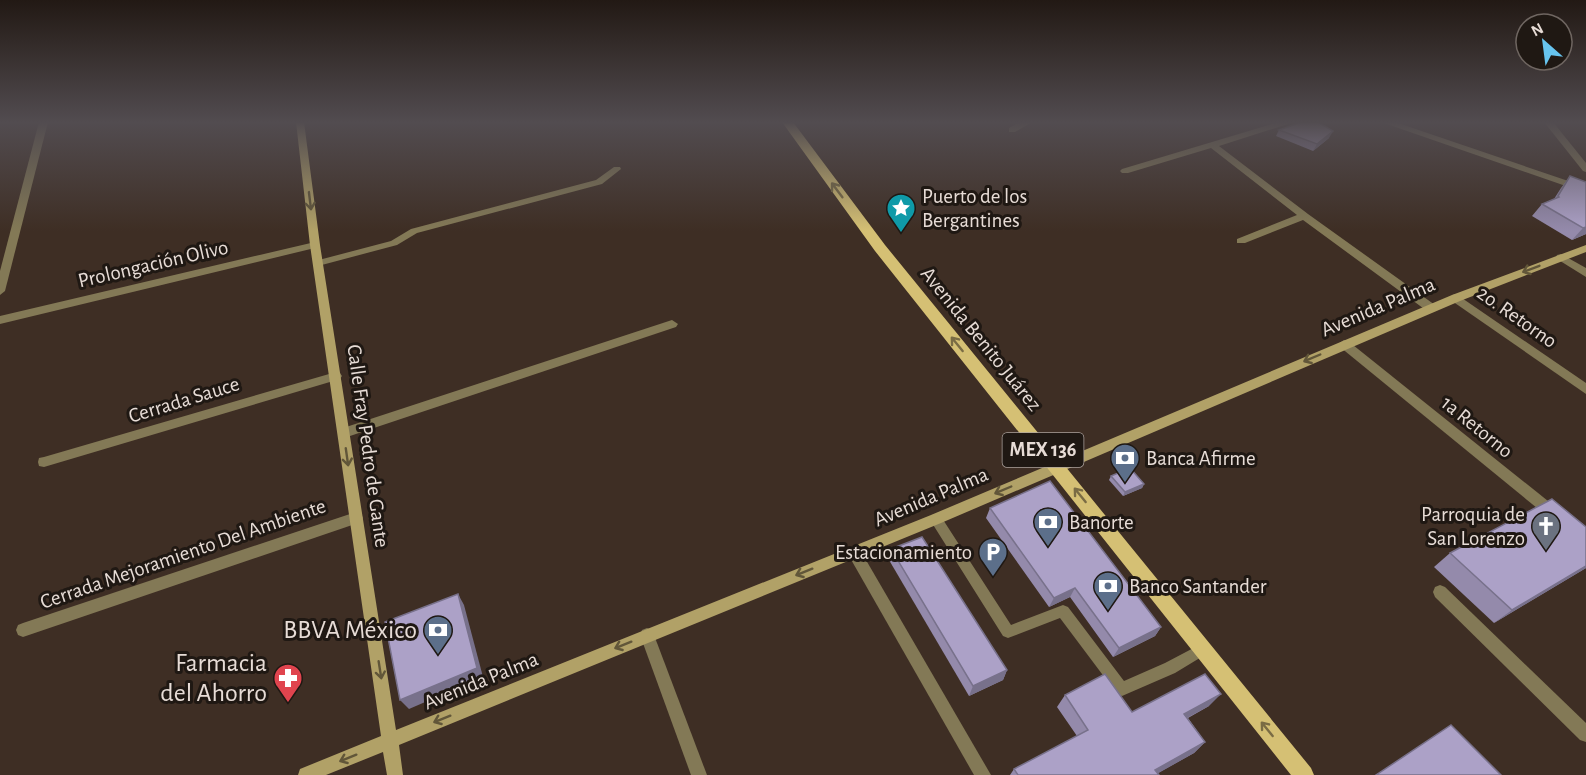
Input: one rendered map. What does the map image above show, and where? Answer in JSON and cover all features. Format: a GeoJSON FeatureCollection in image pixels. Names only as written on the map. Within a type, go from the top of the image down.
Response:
{"type":"FeatureCollection","features":[{"type":"Feature","properties":{"kind":"main road","name":"Calle Fray Pedro de Gante"},"geometry":{"type":"LineString","coordinates":[[304,158],[315,245],[396,775]]}},
{"type":"Feature","properties":{"kind":"main road","name":"Avenida Benito Juárez"},"geometry":{"type":"LineString","coordinates":[[814,158],[880,248],[1304,775]]}},
{"type":"Feature","properties":{"kind":"main road","name":"Avenida Palma"},"geometry":{"type":"LineString","coordinates":[[306,775],[936,519],[1455,297],[1586,248]]}},
{"type":"Feature","properties":{"kind":"street"},"geometry":{"type":"LineString","coordinates":[[0,291],[35,158]]}},
{"type":"Feature","properties":{"kind":"street"},"geometry":{"type":"LineString","coordinates":[[1125,171],[1171,158]]}},
{"type":"Feature","properties":{"kind":"street"},"geometry":{"type":"LineString","coordinates":[[1230,158],[1431,308]]}},
{"type":"Feature","properties":{"kind":"street"},"geometry":{"type":"LineString","coordinates":[[1497,158],[1586,190]]}},
{"type":"Feature","properties":{"kind":"street"},"geometry":{"type":"LineString","coordinates":[[1573,185],[1586,182]]}},
{"type":"Feature","properties":{"kind":"street"},"geometry":{"type":"LineString","coordinates":[[1241,241],[1305,216]]}},
{"type":"Feature","properties":{"kind":"street","name":"Prolongación Olivo"},"geometry":{"type":"LineString","coordinates":[[0,320],[315,245]]}},
{"type":"Feature","properties":{"kind":"street"},"geometry":{"type":"LineString","coordinates":[[1562,257],[1586,273]]}},
{"type":"Feature","properties":{"kind":"street","name":"2o. Retorno"},"geometry":{"type":"LineString","coordinates":[[1455,297],[1586,389]]}},
{"type":"Feature","properties":{"kind":"street"},"geometry":{"type":"LineString","coordinates":[[344,433],[672,324]]}},
{"type":"Feature","properties":{"kind":"street","name":"1a Retorno"},"geometry":{"type":"LineString","coordinates":[[1344,344],[1567,525]]}},
{"type":"Feature","properties":{"kind":"street","name":"Cerrada Sauce"},"geometry":{"type":"LineString","coordinates":[[44,462],[336,376]]}},
{"type":"Feature","properties":{"kind":"street","name":"Cerrada Mejoramiento Del Ambiente"},"geometry":{"type":"LineString","coordinates":[[23,630],[356,518]]}},
{"type":"Feature","properties":{"kind":"street"},"geometry":{"type":"LineString","coordinates":[[854,552],[983,775]]}},
{"type":"Feature","properties":{"kind":"street"},"geometry":{"type":"LineString","coordinates":[[1440,592],[1586,734]]}},
{"type":"Feature","properties":{"kind":"street"},"geometry":{"type":"LineString","coordinates":[[647,635],[699,775]]}},
{"type":"Feature","properties":{"kind":"lane"},"geometry":{"type":"LineString","coordinates":[[318,262],[394,243],[414,231],[599,182],[617,169]]}},
{"type":"Feature","properties":{"kind":"lane"},"geometry":{"type":"LineString","coordinates":[[936,519],[1008,632],[1063,611],[1122,689],[1170,668],[1203,649]]}},
{"type":"Feature","properties":{"kind":"building"},"geometry":{"type":"Polygon","coordinates":[[[1570,176],[1586,182],[1586,227],[1583,228],[1542,204],[1559,197],[1570,176]]]}},
{"type":"Feature","properties":{"kind":"building","name":"Banca Afirme"},"geometry":{"type":"Polygon","coordinates":[[[1130,468],[1144,484],[1125,492],[1111,476],[1130,468]]]}},
{"type":"Feature","properties":{"kind":"building"},"geometry":{"type":"Polygon","coordinates":[[[1050,481],[1161,627],[1119,648],[1075,588],[1054,598],[990,508],[1050,481]]]}},
{"type":"Feature","properties":{"kind":"building"},"geometry":{"type":"Polygon","coordinates":[[[1552,499],[1586,527],[1586,566],[1512,610],[1450,553],[1552,499]]]}},
{"type":"Feature","properties":{"kind":"building"},"geometry":{"type":"Polygon","coordinates":[[[922,537],[1007,670],[973,686],[891,549],[922,537]]]}},
{"type":"Feature","properties":{"kind":"building","name":"BBVA México"},"geometry":{"type":"Polygon","coordinates":[[[458,594],[477,668],[400,700],[385,622],[458,594]]]}},
{"type":"Feature","properties":{"kind":"building"},"geometry":{"type":"Polygon","coordinates":[[[1105,674],[1132,712],[1205,674],[1221,694],[1184,714],[1205,742],[1155,770],[1159,775],[1018,775],[1014,769],[1088,730],[1065,695],[1105,674]]]}},
{"type":"Feature","properties":{"kind":"building"},"geometry":{"type":"Polygon","coordinates":[[[1451,725],[1501,775],[1376,775],[1451,725]]]}},
{"type":"Feature","properties":{"kind":"place","name":"Puerto de los Bergantines"},"geometry":{"type":"Point","coordinates":[901,234]}},
{"type":"Feature","properties":{"kind":"place","name":"Banca Afirme"},"geometry":{"type":"Point","coordinates":[1125,484]}},
{"type":"Feature","properties":{"kind":"place","name":"Banorte"},"geometry":{"type":"Point","coordinates":[1048,548]}},
{"type":"Feature","properties":{"kind":"place","name":"Parroquia de San Lorenzo"},"geometry":{"type":"Point","coordinates":[1546,552]}},
{"type":"Feature","properties":{"kind":"place","name":"Estacionamiento"},"geometry":{"type":"Point","coordinates":[993,578]}},
{"type":"Feature","properties":{"kind":"place","name":"Banco Santander"},"geometry":{"type":"Point","coordinates":[1108,612]}},
{"type":"Feature","properties":{"kind":"place","name":"BBVA México"},"geometry":{"type":"Point","coordinates":[438,656]}},
{"type":"Feature","properties":{"kind":"place","name":"Farmacia del Ahorro"},"geometry":{"type":"Point","coordinates":[288,704]}}]}
